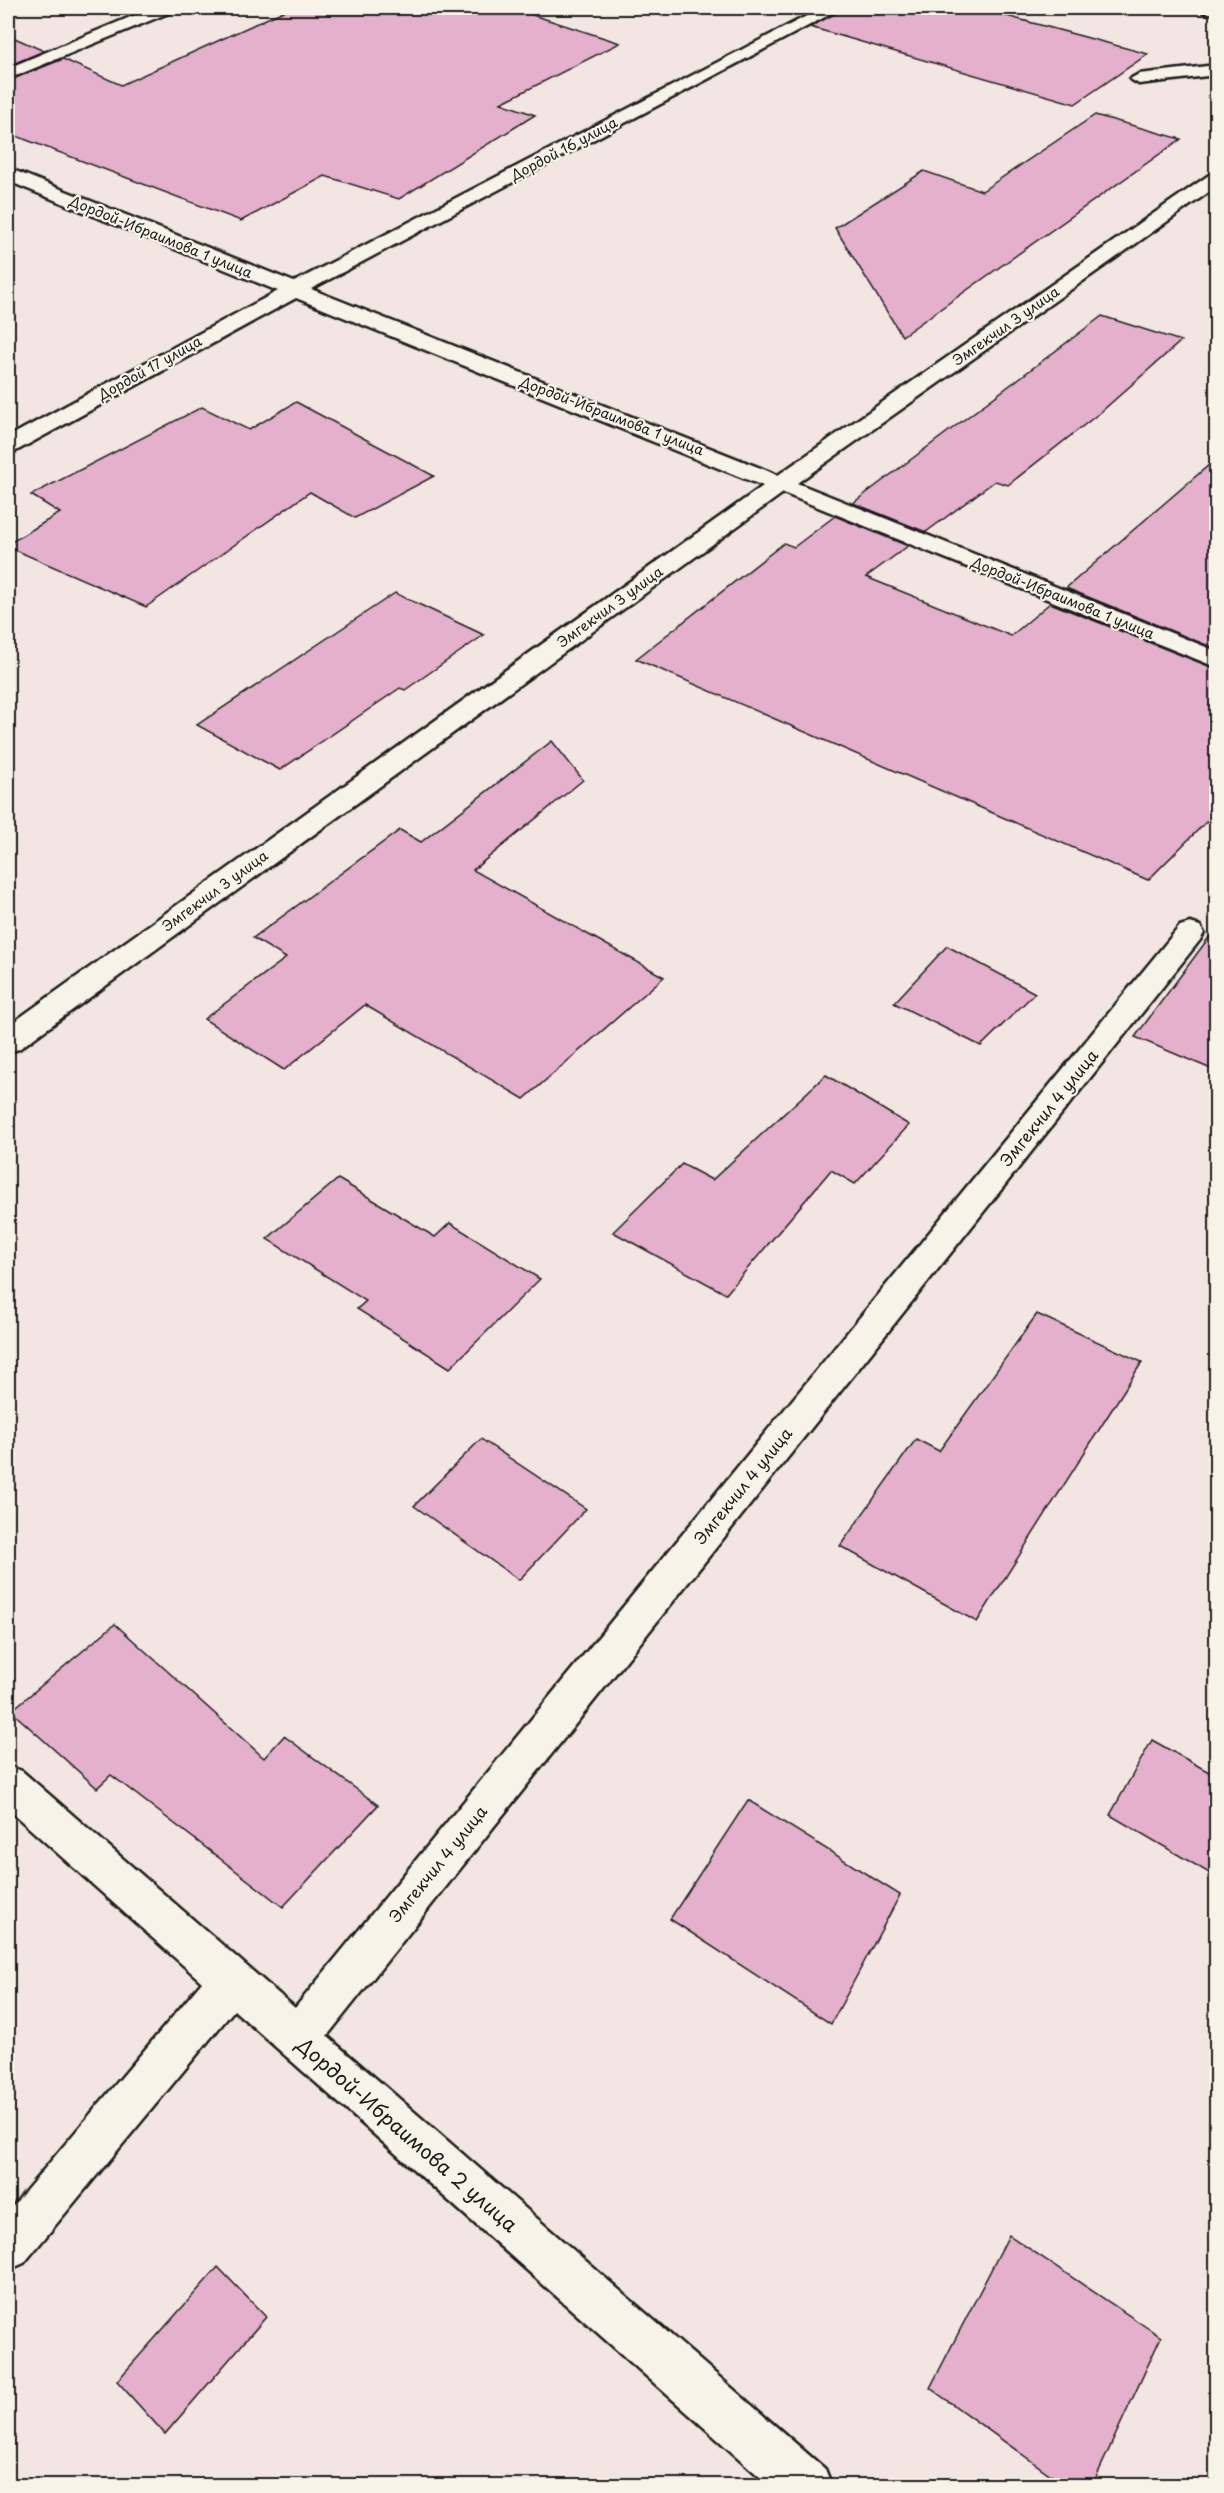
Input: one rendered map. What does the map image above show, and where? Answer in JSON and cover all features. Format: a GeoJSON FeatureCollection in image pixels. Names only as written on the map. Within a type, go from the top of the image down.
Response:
{"type":"FeatureCollection","features":[{"type":"Feature","properties":{"kind":"street"},"geometry":{"type":"LineString","coordinates":[[8,74],[165,8]]}},
{"type":"Feature","properties":{"kind":"street","name":"Дордой 16 улица"},"geometry":{"type":"LineString","coordinates":[[293,291],[834,8]]}},
{"type":"Feature","properties":{"kind":"street"},"geometry":{"type":"LineString","coordinates":[[1209,8],[1216,9]]}},
{"type":"Feature","properties":{"kind":"street"},"geometry":{"type":"LineString","coordinates":[[1139,79],[1216,70]]}},
{"type":"Feature","properties":{"kind":"street","name":"Дордой-Ибраимова 1 улица"},"geometry":{"type":"LineString","coordinates":[[8,174],[293,291],[782,483],[1216,660]]}},
{"type":"Feature","properties":{"kind":"street","name":"Эмгекчил 3 улица"},"geometry":{"type":"LineString","coordinates":[[8,1041],[782,483],[1216,179]]}},
{"type":"Feature","properties":{"kind":"street","name":"Дордой 17 улица"},"geometry":{"type":"LineString","coordinates":[[8,446],[293,291]]}},
{"type":"Feature","properties":{"kind":"street","name":"Эмгекчил 4 улица"},"geometry":{"type":"LineString","coordinates":[[297,2038],[1190,933]]}},
{"type":"Feature","properties":{"kind":"street","name":"Дордой-Ибраимова 2 улица"},"geometry":{"type":"LineString","coordinates":[[8,1784],[808,2486]]}},
{"type":"Feature","properties":{"kind":"street"},"geometry":{"type":"LineString","coordinates":[[8,2247],[231,1980]]}},
{"type":"Feature","properties":{"kind":"building"},"geometry":{"type":"Polygon","coordinates":[[[290,8],[511,8],[620,43],[501,103],[535,115],[399,199],[325,176],[241,221],[8,133],[8,81],[63,59],[121,85],[290,8]]]}},
{"type":"Feature","properties":{"kind":"building"},"geometry":{"type":"Polygon","coordinates":[[[844,8],[948,8],[967,13],[977,8],[1148,54],[1075,104],[810,27],[844,8]]]}},
{"type":"Feature","properties":{"kind":"building"},"geometry":{"type":"Polygon","coordinates":[[[8,35],[44,51],[8,66],[8,35]]]}},
{"type":"Feature","properties":{"kind":"building"},"geometry":{"type":"Polygon","coordinates":[[[1095,115],[1181,139],[902,336],[835,228],[924,171],[982,191],[1095,115]]]}},
{"type":"Feature","properties":{"kind":"building"},"geometry":{"type":"Polygon","coordinates":[[[1102,316],[1181,341],[1102,411],[1008,485],[995,481],[926,532],[853,503],[1102,316]]]}},
{"type":"Feature","properties":{"kind":"building"},"geometry":{"type":"Polygon","coordinates":[[[296,402],[434,476],[355,518],[310,492],[146,607],[8,547],[8,544],[60,513],[31,495],[202,407],[249,430],[296,402]]]}},
{"type":"Feature","properties":{"kind":"building"},"geometry":{"type":"Polygon","coordinates":[[[1216,459],[1216,649],[1066,588],[1167,501],[1216,459]]]}},
{"type":"Feature","properties":{"kind":"building"},"geometry":{"type":"Polygon","coordinates":[[[835,516],[908,546],[866,577],[1011,636],[1050,603],[1216,669],[1216,812],[1148,880],[636,659],[784,543],[794,547],[835,516]]]}},
{"type":"Feature","properties":{"kind":"building"},"geometry":{"type":"Polygon","coordinates":[[[395,593],[484,635],[405,690],[400,688],[280,770],[197,725],[395,593]]]}},
{"type":"Feature","properties":{"kind":"building"},"geometry":{"type":"Polygon","coordinates":[[[552,741],[583,780],[473,870],[664,977],[524,1099],[365,1005],[284,1070],[204,1019],[286,958],[253,938],[400,830],[421,842],[552,741]]]}},
{"type":"Feature","properties":{"kind":"building"},"geometry":{"type":"Polygon","coordinates":[[[1216,928],[1216,1071],[1135,1037],[1216,928]]]}},
{"type":"Feature","properties":{"kind":"building"},"geometry":{"type":"Polygon","coordinates":[[[947,946],[1035,993],[981,1046],[894,1003],[947,946]]]}},
{"type":"Feature","properties":{"kind":"building"},"geometry":{"type":"Polygon","coordinates":[[[826,1075],[909,1125],[855,1184],[831,1170],[726,1294],[613,1232],[682,1164],[712,1180],[826,1075]]]}},
{"type":"Feature","properties":{"kind":"building"},"geometry":{"type":"Polygon","coordinates":[[[338,1179],[435,1237],[450,1223],[540,1279],[450,1368],[357,1309],[366,1301],[267,1239],[338,1179]]]}},
{"type":"Feature","properties":{"kind":"building"},"geometry":{"type":"Polygon","coordinates":[[[1037,1314],[1142,1362],[977,1622],[840,1546],[916,1439],[939,1451],[1037,1314]]]}},
{"type":"Feature","properties":{"kind":"building"},"geometry":{"type":"Polygon","coordinates":[[[481,1439],[586,1509],[519,1580],[414,1506],[481,1439]]]}},
{"type":"Feature","properties":{"kind":"building"},"geometry":{"type":"Polygon","coordinates":[[[115,1624],[264,1758],[284,1736],[378,1805],[283,1907],[111,1775],[97,1788],[11,1711],[115,1624]]]}},
{"type":"Feature","properties":{"kind":"building"},"geometry":{"type":"Polygon","coordinates":[[[1152,1740],[1216,1776],[1216,1877],[1110,1815],[1152,1740]]]}},
{"type":"Feature","properties":{"kind":"building"},"geometry":{"type":"Polygon","coordinates":[[[748,1800],[900,1895],[831,2024],[670,1919],[748,1800]]]}},
{"type":"Feature","properties":{"kind":"building"},"geometry":{"type":"Polygon","coordinates":[[[1009,2235],[1161,2337],[1092,2486],[1066,2486],[930,2388],[1009,2235]]]}},
{"type":"Feature","properties":{"kind":"building"},"geometry":{"type":"Polygon","coordinates":[[[218,2267],[266,2317],[165,2434],[117,2381],[218,2267]]]}}]}
